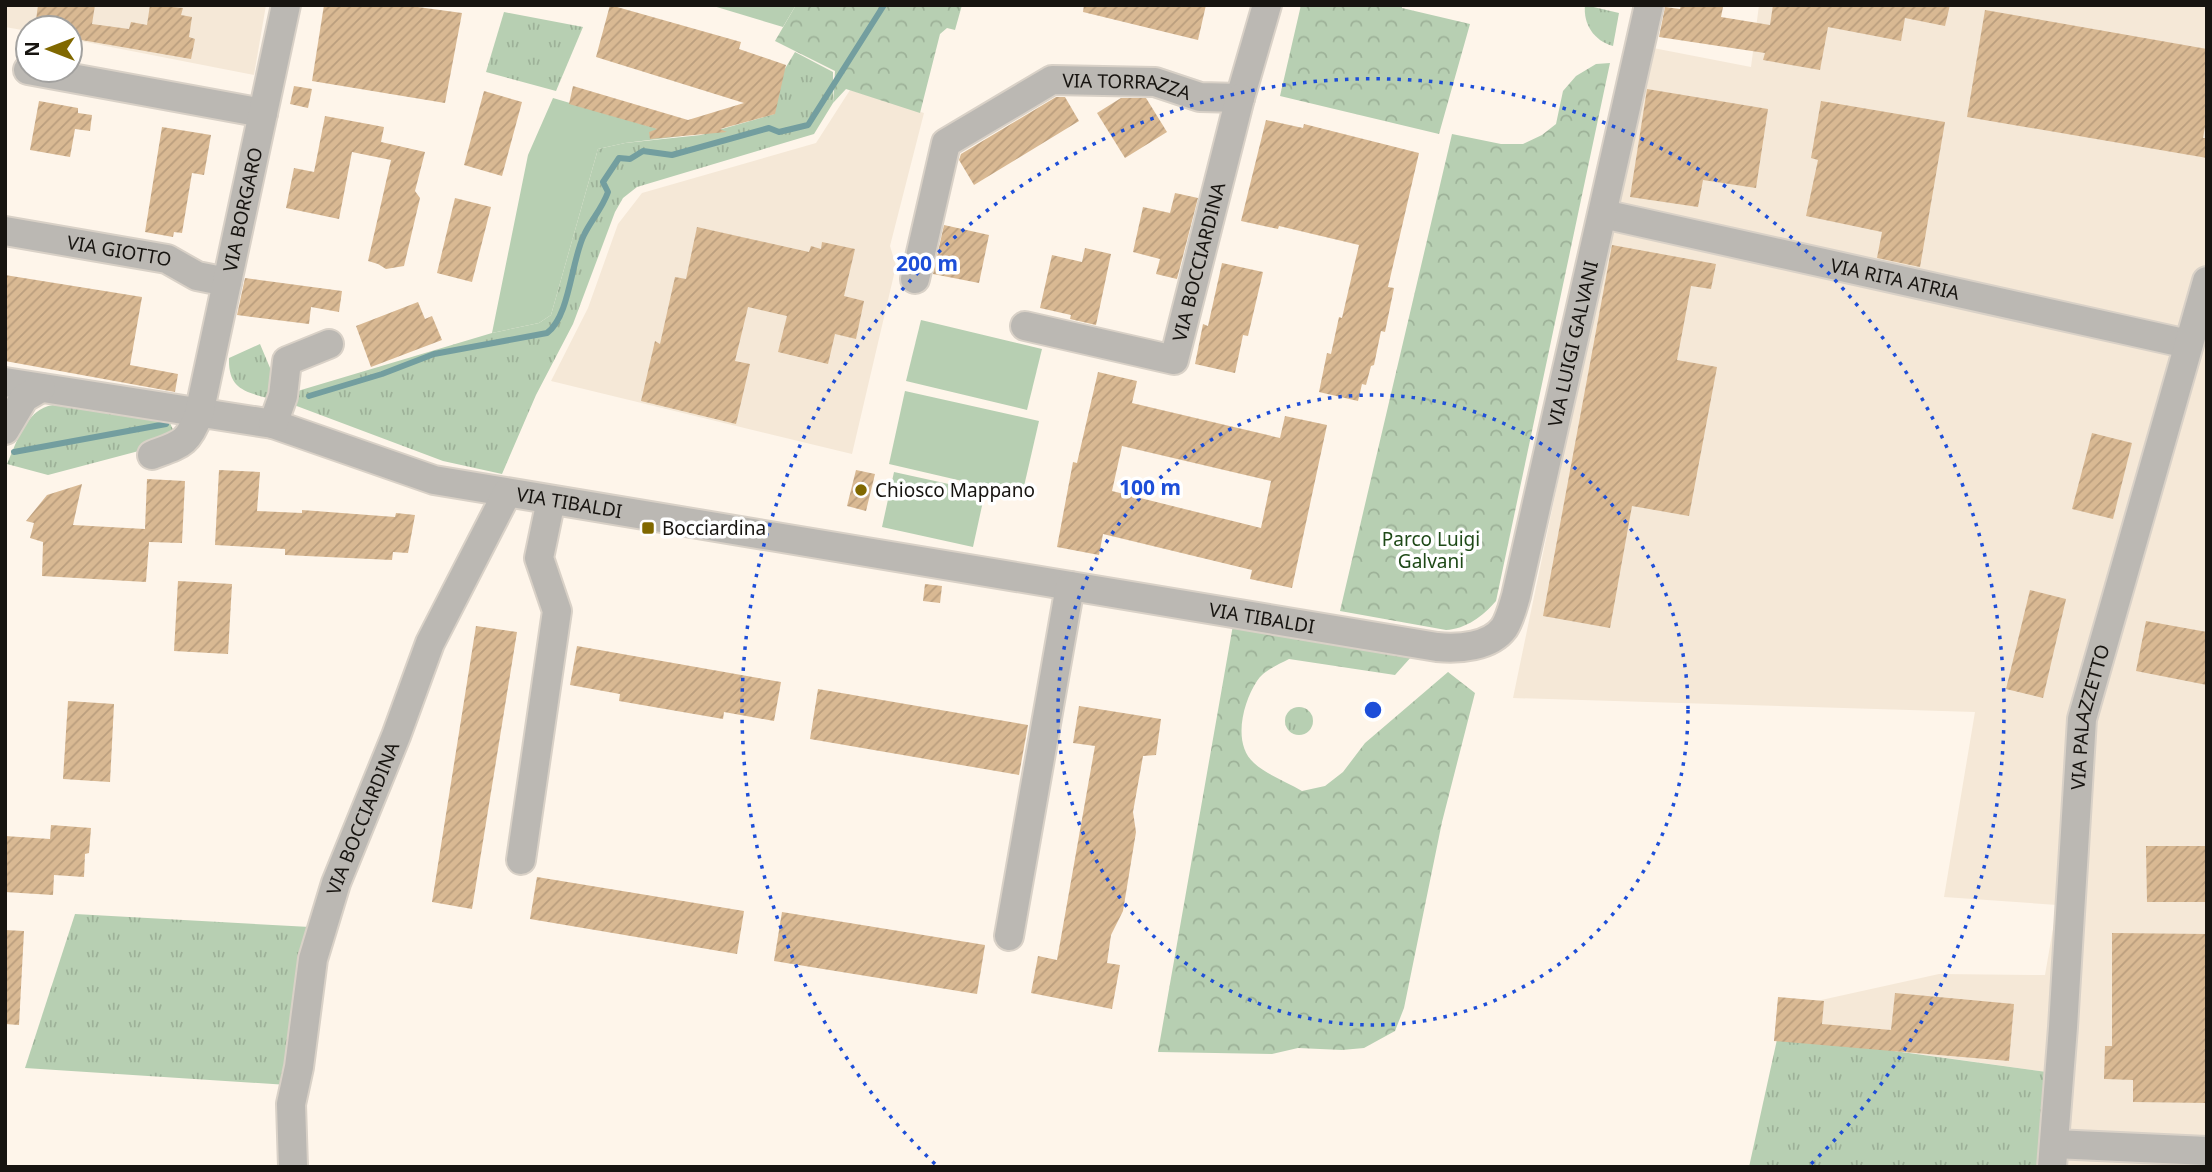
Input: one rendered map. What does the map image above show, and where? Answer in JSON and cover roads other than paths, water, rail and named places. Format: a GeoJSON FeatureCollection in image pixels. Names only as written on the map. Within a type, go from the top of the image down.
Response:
{"type":"FeatureCollection","features":[{"type":"Feature","properties":{"kind":"street","name":"VIA BORGARO"},"geometry":{"type":"LineString","coordinates":[[152,455],[182,444],[192,434],[199,414],[286,5]]}},
{"type":"Feature","properties":{"kind":"street"},"geometry":{"type":"LineString","coordinates":[[1240,98],[1267,5]]}},
{"type":"Feature","properties":{"kind":"street","name":"VIA LUIGI GALVANI"},"geometry":{"type":"LineString","coordinates":[[1453,648],[1483,643],[1504,628],[1516,596],[1649,5]]}},
{"type":"Feature","properties":{"kind":"street"},"geometry":{"type":"LineString","coordinates":[[84,80],[263,113]]}},
{"type":"Feature","properties":{"kind":"street","name":"VIA TORRAZZA"},"geometry":{"type":"LineString","coordinates":[[915,279],[946,143],[1052,80],[1155,82],[1200,97],[1240,98]]}},
{"type":"Feature","properties":{"kind":"street","name":"VIA BOCCIARDINA"},"geometry":{"type":"LineString","coordinates":[[1025,326],[1174,360],[1240,98]]}},
{"type":"Feature","properties":{"kind":"street","name":"VIA RITA ATRIA"},"geometry":{"type":"LineString","coordinates":[[1603,214],[2188,344]]}},
{"type":"Feature","properties":{"kind":"street","name":"VIA GIOTTO"},"geometry":{"type":"LineString","coordinates":[[5,231],[167,259],[197,276],[227,282]]}},
{"type":"Feature","properties":{"kind":"street","name":"VIA PALAZZETTO"},"geometry":{"type":"LineString","coordinates":[[2053,1155],[2082,719],[2207,281]]}},
{"type":"Feature","properties":{"kind":"street"},"geometry":{"type":"LineString","coordinates":[[273,424],[283,396],[287,361],[329,344]]}},
{"type":"Feature","properties":{"kind":"street"},"geometry":{"type":"LineString","coordinates":[[5,382],[199,414]]}},
{"type":"Feature","properties":{"kind":"street"},"geometry":{"type":"LineString","coordinates":[[5,430],[24,398],[41,388]]}},
{"type":"Feature","properties":{"kind":"street","name":"VIA TIBALDI"},"geometry":{"type":"LineString","coordinates":[[199,414],[273,424],[434,480],[1453,648]]}},
{"type":"Feature","properties":{"kind":"street","name":"VIA BOCCIARDINA"},"geometry":{"type":"LineString","coordinates":[[293,1167],[291,1104],[299,1067],[313,959],[336,883],[396,736],[430,643],[507,493]]}},
{"type":"Feature","properties":{"kind":"street"},"geometry":{"type":"LineString","coordinates":[[521,859],[557,611],[539,558],[551,500]]}},
{"type":"Feature","properties":{"kind":"street"},"geometry":{"type":"LineString","coordinates":[[1009,936],[1070,586]]}},
{"type":"Feature","properties":{"kind":"street"},"geometry":{"type":"LineString","coordinates":[[2053,1155],[2207,1152]]}},
{"type":"Feature","properties":{"kind":"waterway"},"geometry":{"type":"LineString","coordinates":[[309,396],[382,374],[434,354],[547,333],[561,314],[580,246],[608,192],[603,182],[619,158],[630,159],[643,151],[672,155],[769,128],[779,132],[808,125],[884,5]]}},
{"type":"Feature","properties":{"kind":"waterway"},"geometry":{"type":"LineString","coordinates":[[14,452],[166,424]]}},
{"type":"Feature","properties":{"kind":"place","name":"Chiosco Mappano"},"geometry":{"type":"Point","coordinates":[861,490]}},
{"type":"Feature","properties":{"kind":"place","name":"Bocciardina"},"geometry":{"type":"Point","coordinates":[648,528]}},
{"type":"Feature","properties":{"kind":"park label","name":"Parco Luigi Galvani"},"geometry":{"type":"Point","coordinates":[1431,550]}}]}
